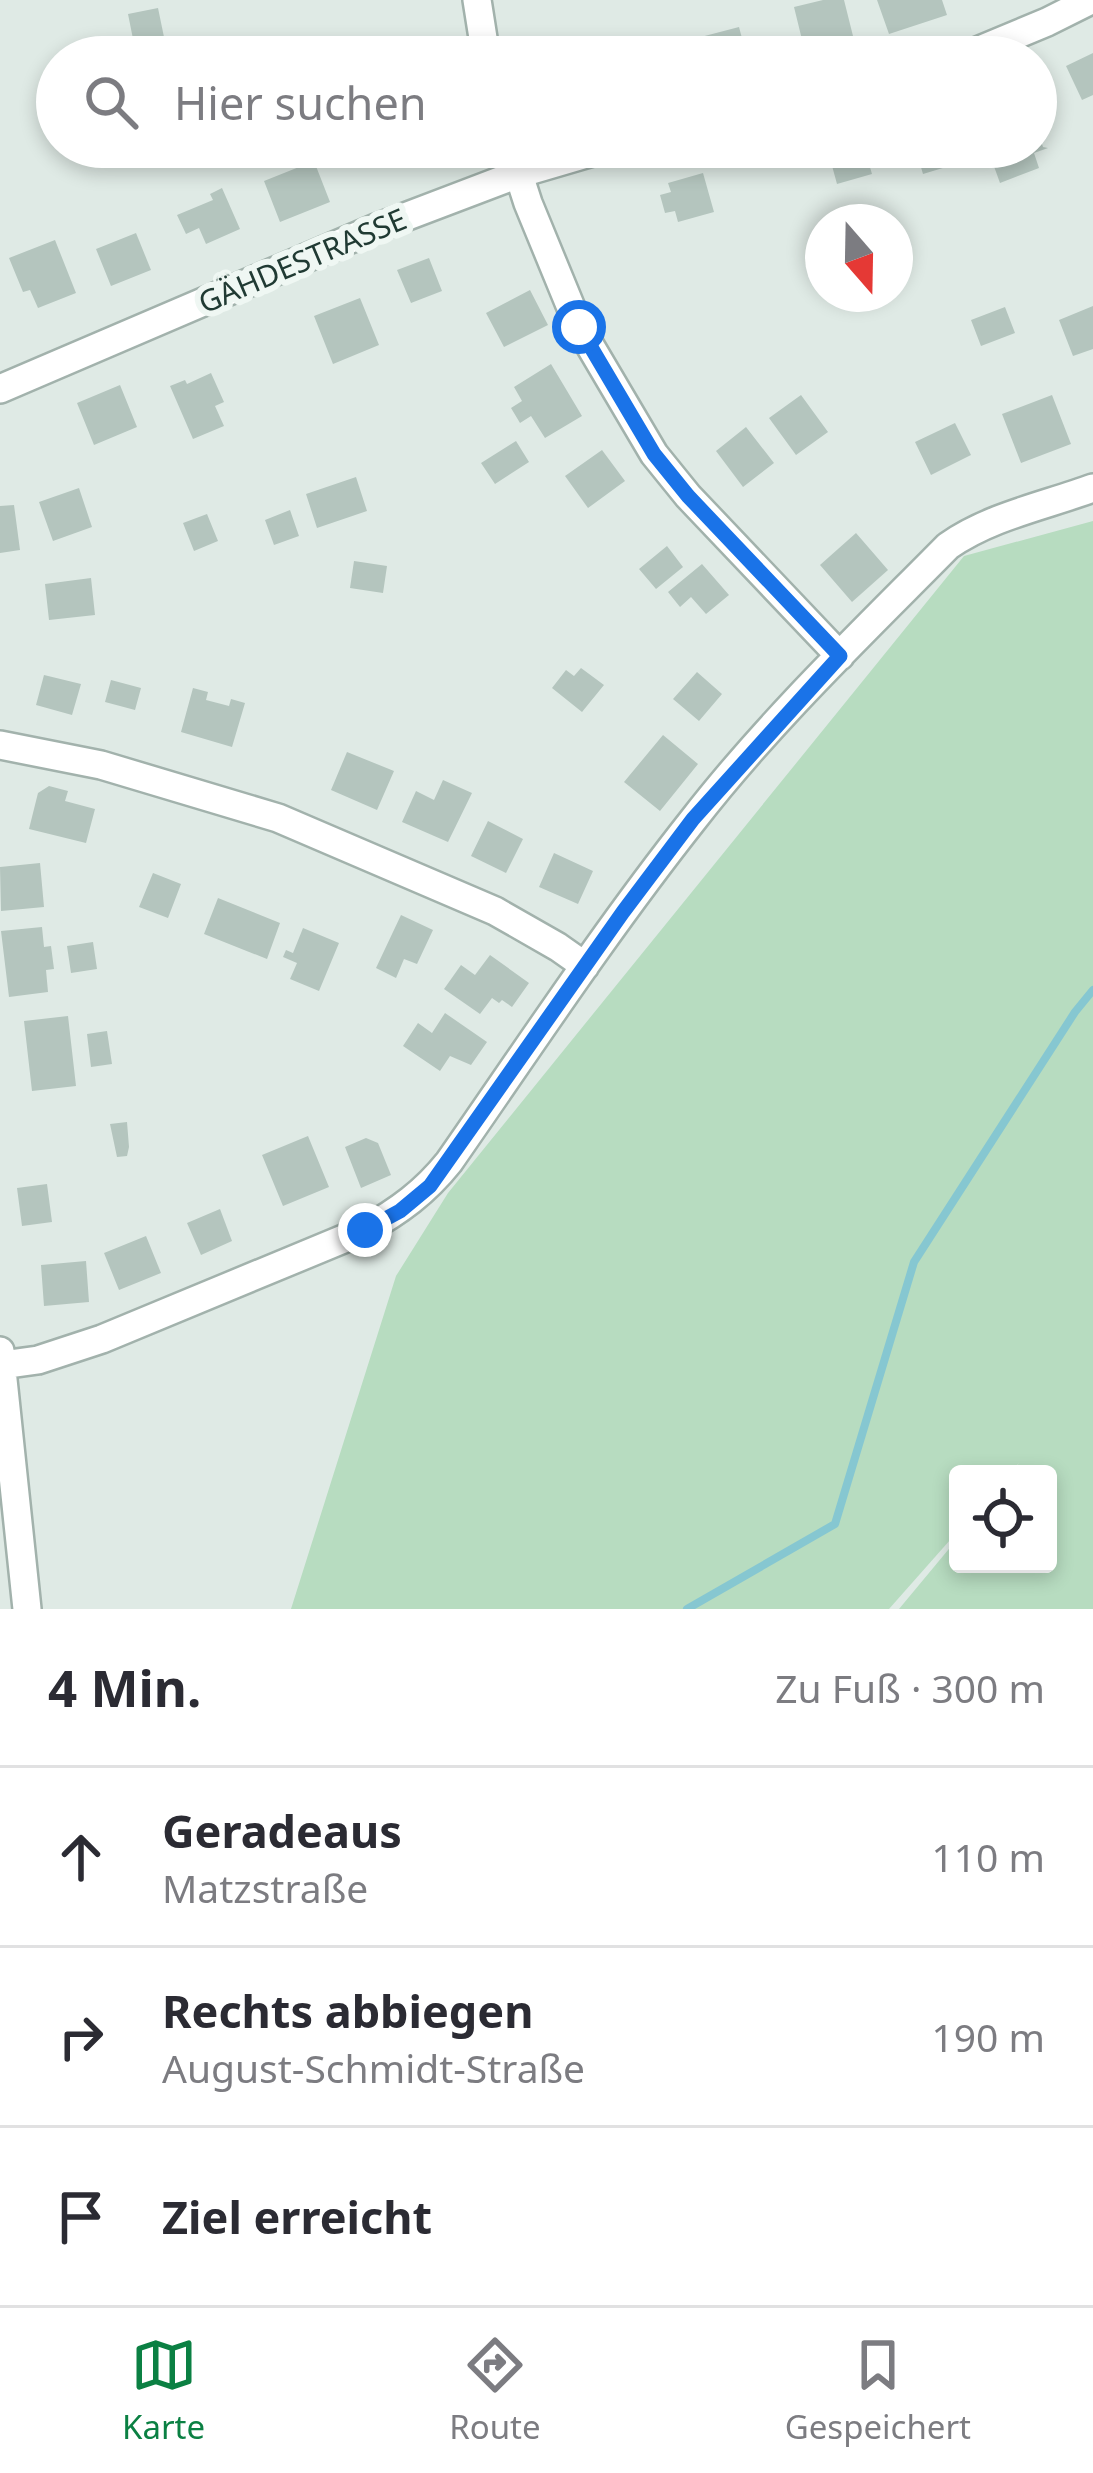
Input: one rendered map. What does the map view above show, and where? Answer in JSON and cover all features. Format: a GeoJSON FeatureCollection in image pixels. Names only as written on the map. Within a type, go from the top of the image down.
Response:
{"type":"FeatureCollection","features":[{"type":"Feature","properties":{"kind":"street"},"geometry":{"type":"LineString","coordinates":[[477,0],[483,36]]}},
{"type":"Feature","properties":{"kind":"street"},"geometry":{"type":"LineString","coordinates":[[1013,36],[1091,0]]}},
{"type":"Feature","properties":{"kind":"street","name":"GÄHDESTRASSE"},"geometry":{"type":"LineString","coordinates":[[0,389],[376,228],[498,168]]}},
{"type":"Feature","properties":{"kind":"street"},"geometry":{"type":"LineString","coordinates":[[517,168],[579,327],[654,454],[840,656]]}},
{"type":"Feature","properties":{"kind":"street"},"geometry":{"type":"LineString","coordinates":[[27,1609],[1,1356],[38,1360],[121,1331],[365,1230],[400,1211],[449,1162],[701,809],[840,656],[948,546],[967,533],[1093,488]]}},
{"type":"Feature","properties":{"kind":"street"},"geometry":{"type":"LineString","coordinates":[[0,745],[101,765],[278,818],[495,911],[585,966]]}},
{"type":"Feature","properties":{"kind":"green space"},"geometry":{"type":"Polygon","coordinates":[[[1093,521],[1093,1609],[899,1609],[949,1549],[949,1573],[1057,1573],[1057,1465],[1019,1463],[949,1465],[949,1541],[889,1609],[291,1609],[396,1276],[448,1193],[964,556],[1093,521]]]}},
{"type":"Feature","properties":{"kind":"building"},"geometry":{"type":"Polygon","coordinates":[[[844,0],[853,36],[801,36],[794,7],[844,0]]]}},
{"type":"Feature","properties":{"kind":"building"},"geometry":{"type":"Polygon","coordinates":[[[877,0],[942,0],[947,15],[889,34],[877,0]]]}},
{"type":"Feature","properties":{"kind":"building"},"geometry":{"type":"Polygon","coordinates":[[[158,8],[164,36],[132,36],[128,14],[158,8]]]}},
{"type":"Feature","properties":{"kind":"building"},"geometry":{"type":"Polygon","coordinates":[[[739,27],[741,36],[705,36],[739,27]]]}},
{"type":"Feature","properties":{"kind":"building"},"geometry":{"type":"Polygon","coordinates":[[[1093,53],[1093,95],[1082,100],[1066,66],[1093,53]]]}},
{"type":"Feature","properties":{"kind":"building"},"geometry":{"type":"Polygon","coordinates":[[[296,168],[317,168],[330,202],[280,222],[264,181],[296,168]]]}},
{"type":"Feature","properties":{"kind":"building"},"geometry":{"type":"Polygon","coordinates":[[[833,168],[870,168],[872,174],[837,184],[833,168]]]}},
{"type":"Feature","properties":{"kind":"building"},"geometry":{"type":"Polygon","coordinates":[[[995,168],[1039,168],[1000,183],[995,168]]]}},
{"type":"Feature","properties":{"kind":"building"},"geometry":{"type":"Polygon","coordinates":[[[703,173],[714,212],[678,222],[675,211],[665,213],[660,195],[671,192],[668,183],[703,173]]]}},
{"type":"Feature","properties":{"kind":"building"},"geometry":{"type":"Polygon","coordinates":[[[222,188],[240,229],[206,244],[199,228],[186,234],[177,215],[213,200],[210,194],[222,188]]]}},
{"type":"Feature","properties":{"kind":"building"},"geometry":{"type":"Polygon","coordinates":[[[136,233],[151,270],[111,286],[96,249],[136,233]]]}},
{"type":"Feature","properties":{"kind":"building"},"geometry":{"type":"Polygon","coordinates":[[[55,240],[76,293],[38,308],[30,290],[23,292],[9,258],[55,240]]]}},
{"type":"Feature","properties":{"kind":"building"},"geometry":{"type":"Polygon","coordinates":[[[429,258],[442,291],[411,303],[397,270],[429,258]]]}},
{"type":"Feature","properties":{"kind":"building"},"geometry":{"type":"Polygon","coordinates":[[[530,290],[548,325],[504,347],[486,313],[530,290]]]}},
{"type":"Feature","properties":{"kind":"building"},"geometry":{"type":"Polygon","coordinates":[[[360,298],[379,345],[333,364],[314,316],[360,298]]]}},
{"type":"Feature","properties":{"kind":"building"},"geometry":{"type":"Polygon","coordinates":[[[1093,306],[1093,349],[1073,356],[1059,320],[1093,306]]]}},
{"type":"Feature","properties":{"kind":"building"},"geometry":{"type":"Polygon","coordinates":[[[1005,307],[1015,333],[981,346],[971,320],[1005,307]]]}},
{"type":"Feature","properties":{"kind":"building"},"geometry":{"type":"Polygon","coordinates":[[[551,364],[582,416],[545,438],[531,416],[520,423],[511,408],[522,401],[514,387],[551,364]]]}},
{"type":"Feature","properties":{"kind":"building"},"geometry":{"type":"Polygon","coordinates":[[[211,373],[224,402],[215,406],[224,426],[193,439],[170,386],[211,373]]]}},
{"type":"Feature","properties":{"kind":"building"},"geometry":{"type":"Polygon","coordinates":[[[120,385],[137,427],[94,445],[77,403],[120,385]]]}},
{"type":"Feature","properties":{"kind":"building"},"geometry":{"type":"Polygon","coordinates":[[[801,395],[828,432],[796,455],[769,418],[801,395]]]}},
{"type":"Feature","properties":{"kind":"building"},"geometry":{"type":"Polygon","coordinates":[[[1052,395],[1071,444],[1021,463],[1002,414],[1052,395]]]}},
{"type":"Feature","properties":{"kind":"building"},"geometry":{"type":"Polygon","coordinates":[[[955,423],[971,455],[931,475],[915,442],[955,423]]]}},
{"type":"Feature","properties":{"kind":"building"},"geometry":{"type":"Polygon","coordinates":[[[746,427],[774,463],[743,487],[716,451],[746,427]]]}},
{"type":"Feature","properties":{"kind":"building"},"geometry":{"type":"Polygon","coordinates":[[[516,441],[529,462],[495,484],[481,463],[516,441]]]}},
{"type":"Feature","properties":{"kind":"building"},"geometry":{"type":"Polygon","coordinates":[[[602,450],[625,481],[588,508],[565,476],[602,450]]]}},
{"type":"Feature","properties":{"kind":"building"},"geometry":{"type":"Polygon","coordinates":[[[356,477],[367,511],[317,528],[306,494],[356,477]]]}},
{"type":"Feature","properties":{"kind":"building"},"geometry":{"type":"Polygon","coordinates":[[[79,488],[92,527],[53,541],[39,502],[79,488]]]}},
{"type":"Feature","properties":{"kind":"building"},"geometry":{"type":"Polygon","coordinates":[[[14,505],[20,550],[0,553],[0,506],[14,505]]]}},
{"type":"Feature","properties":{"kind":"building"},"geometry":{"type":"Polygon","coordinates":[[[290,510],[299,536],[274,545],[265,520],[290,510]]]}},
{"type":"Feature","properties":{"kind":"building"},"geometry":{"type":"Polygon","coordinates":[[[207,514],[218,541],[194,551],[183,523],[207,514]]]}},
{"type":"Feature","properties":{"kind":"building"},"geometry":{"type":"Polygon","coordinates":[[[856,533],[888,570],[852,602],[820,565],[856,533]]]}},
{"type":"Feature","properties":{"kind":"building"},"geometry":{"type":"Polygon","coordinates":[[[667,546],[683,567],[656,589],[639,569],[667,546]]]}},
{"type":"Feature","properties":{"kind":"building"},"geometry":{"type":"Polygon","coordinates":[[[354,561],[387,566],[383,593],[350,588],[354,561]]]}},
{"type":"Feature","properties":{"kind":"building"},"geometry":{"type":"Polygon","coordinates":[[[702,564],[729,595],[706,614],[691,597],[680,607],[668,592],[702,564]]]}},
{"type":"Feature","properties":{"kind":"building"},"geometry":{"type":"Polygon","coordinates":[[[91,578],[95,615],[49,620],[45,584],[91,578]]]}},
{"type":"Feature","properties":{"kind":"building"},"geometry":{"type":"Polygon","coordinates":[[[581,668],[604,685],[582,712],[552,688],[566,670],[574,676],[581,668]]]}},
{"type":"Feature","properties":{"kind":"building"},"geometry":{"type":"Polygon","coordinates":[[[697,672],[722,694],[699,721],[673,699],[697,672]]]}},
{"type":"Feature","properties":{"kind":"building"},"geometry":{"type":"Polygon","coordinates":[[[44,675],[81,684],[72,715],[36,705],[44,675]]]}},
{"type":"Feature","properties":{"kind":"building"},"geometry":{"type":"Polygon","coordinates":[[[111,680],[141,688],[135,710],[105,702],[111,680]]]}},
{"type":"Feature","properties":{"kind":"building"},"geometry":{"type":"Polygon","coordinates":[[[193,688],[208,692],[206,700],[229,706],[231,699],[245,703],[232,747],[181,732],[193,688]]]}},
{"type":"Feature","properties":{"kind":"building"},"geometry":{"type":"Polygon","coordinates":[[[663,735],[698,764],[660,811],[624,782],[663,735]]]}},
{"type":"Feature","properties":{"kind":"building"},"geometry":{"type":"Polygon","coordinates":[[[347,752],[394,771],[377,810],[331,790],[347,752]]]}},
{"type":"Feature","properties":{"kind":"building"},"geometry":{"type":"Polygon","coordinates":[[[443,780],[472,793],[448,842],[402,822],[416,791],[434,800],[443,780]]]}},
{"type":"Feature","properties":{"kind":"building"},"geometry":{"type":"Polygon","coordinates":[[[49,786],[68,791],[65,801],[95,809],[86,843],[29,829],[38,793],[49,786]]]}},
{"type":"Feature","properties":{"kind":"building"},"geometry":{"type":"Polygon","coordinates":[[[488,821],[523,839],[506,873],[471,856],[488,821]]]}},
{"type":"Feature","properties":{"kind":"building"},"geometry":{"type":"Polygon","coordinates":[[[554,853],[593,871],[578,904],[539,887],[554,853]]]}},
{"type":"Feature","properties":{"kind":"building"},"geometry":{"type":"Polygon","coordinates":[[[40,863],[44,907],[1,911],[0,867],[40,863]]]}},
{"type":"Feature","properties":{"kind":"building"},"geometry":{"type":"Polygon","coordinates":[[[153,873],[181,884],[168,918],[139,907],[153,873]]]}},
{"type":"Feature","properties":{"kind":"building"},"geometry":{"type":"Polygon","coordinates":[[[218,898],[280,923],[267,959],[204,934],[218,898]]]}},
{"type":"Feature","properties":{"kind":"building"},"geometry":{"type":"Polygon","coordinates":[[[401,915],[433,930],[417,964],[404,959],[396,978],[376,968],[401,915]]]}},
{"type":"Feature","properties":{"kind":"building"},"geometry":{"type":"Polygon","coordinates":[[[42,927],[54,969],[46,970],[48,992],[9,997],[1,931],[42,927]]]}},
{"type":"Feature","properties":{"kind":"building"},"geometry":{"type":"Polygon","coordinates":[[[303,928],[339,943],[319,991],[290,979],[297,963],[283,957],[286,950],[293,953],[303,928]]]}},
{"type":"Feature","properties":{"kind":"building"},"geometry":{"type":"Polygon","coordinates":[[[93,942],[97,969],[71,973],[67,946],[93,942]]]}},
{"type":"Feature","properties":{"kind":"building"},"geometry":{"type":"Polygon","coordinates":[[[490,955],[529,983],[512,1007],[492,998],[480,1014],[444,989],[461,965],[475,975],[490,955]]]}},
{"type":"Feature","properties":{"kind":"building"},"geometry":{"type":"Polygon","coordinates":[[[445,1013],[487,1042],[471,1065],[450,1056],[440,1071],[403,1046],[418,1023],[432,1033],[445,1013]]]}},
{"type":"Feature","properties":{"kind":"building"},"geometry":{"type":"Polygon","coordinates":[[[68,1016],[76,1086],[32,1091],[24,1021],[68,1016]]]}},
{"type":"Feature","properties":{"kind":"building"},"geometry":{"type":"Polygon","coordinates":[[[107,1031],[112,1064],[91,1067],[87,1034],[107,1031]]]}},
{"type":"Feature","properties":{"kind":"building"},"geometry":{"type":"Polygon","coordinates":[[[127,1122],[127,1156],[117,1157],[110,1124],[127,1122]]]}},
{"type":"Feature","properties":{"kind":"building"},"geometry":{"type":"Polygon","coordinates":[[[308,1136],[329,1187],[283,1206],[262,1155],[308,1136]]]}},
{"type":"Feature","properties":{"kind":"building"},"geometry":{"type":"Polygon","coordinates":[[[366,1138],[378,1143],[391,1175],[361,1188],[345,1147],[366,1138]]]}},
{"type":"Feature","properties":{"kind":"building"},"geometry":{"type":"Polygon","coordinates":[[[47,1184],[52,1222],[22,1226],[17,1188],[47,1184]]]}},
{"type":"Feature","properties":{"kind":"building"},"geometry":{"type":"Polygon","coordinates":[[[220,1209],[232,1241],[201,1255],[187,1223],[220,1209]]]}},
{"type":"Feature","properties":{"kind":"building"},"geometry":{"type":"Polygon","coordinates":[[[146,1236],[161,1273],[119,1290],[104,1253],[146,1236]]]}},
{"type":"Feature","properties":{"kind":"building"},"geometry":{"type":"Polygon","coordinates":[[[86,1261],[89,1302],[44,1306],[41,1265],[86,1261]]]}},
{"type":"Feature","properties":{"kind":"waterway"},"geometry":{"type":"LineString","coordinates":[[687,1609],[835,1524],[914,1262],[1093,990]]}},
{"type":"Feature","properties":{"kind":"route"},"geometry":{"type":"LineString","coordinates":[[365,1230],[400,1211],[430,1186],[693,819],[840,656],[773,589],[654,454],[579,327]]}}]}
